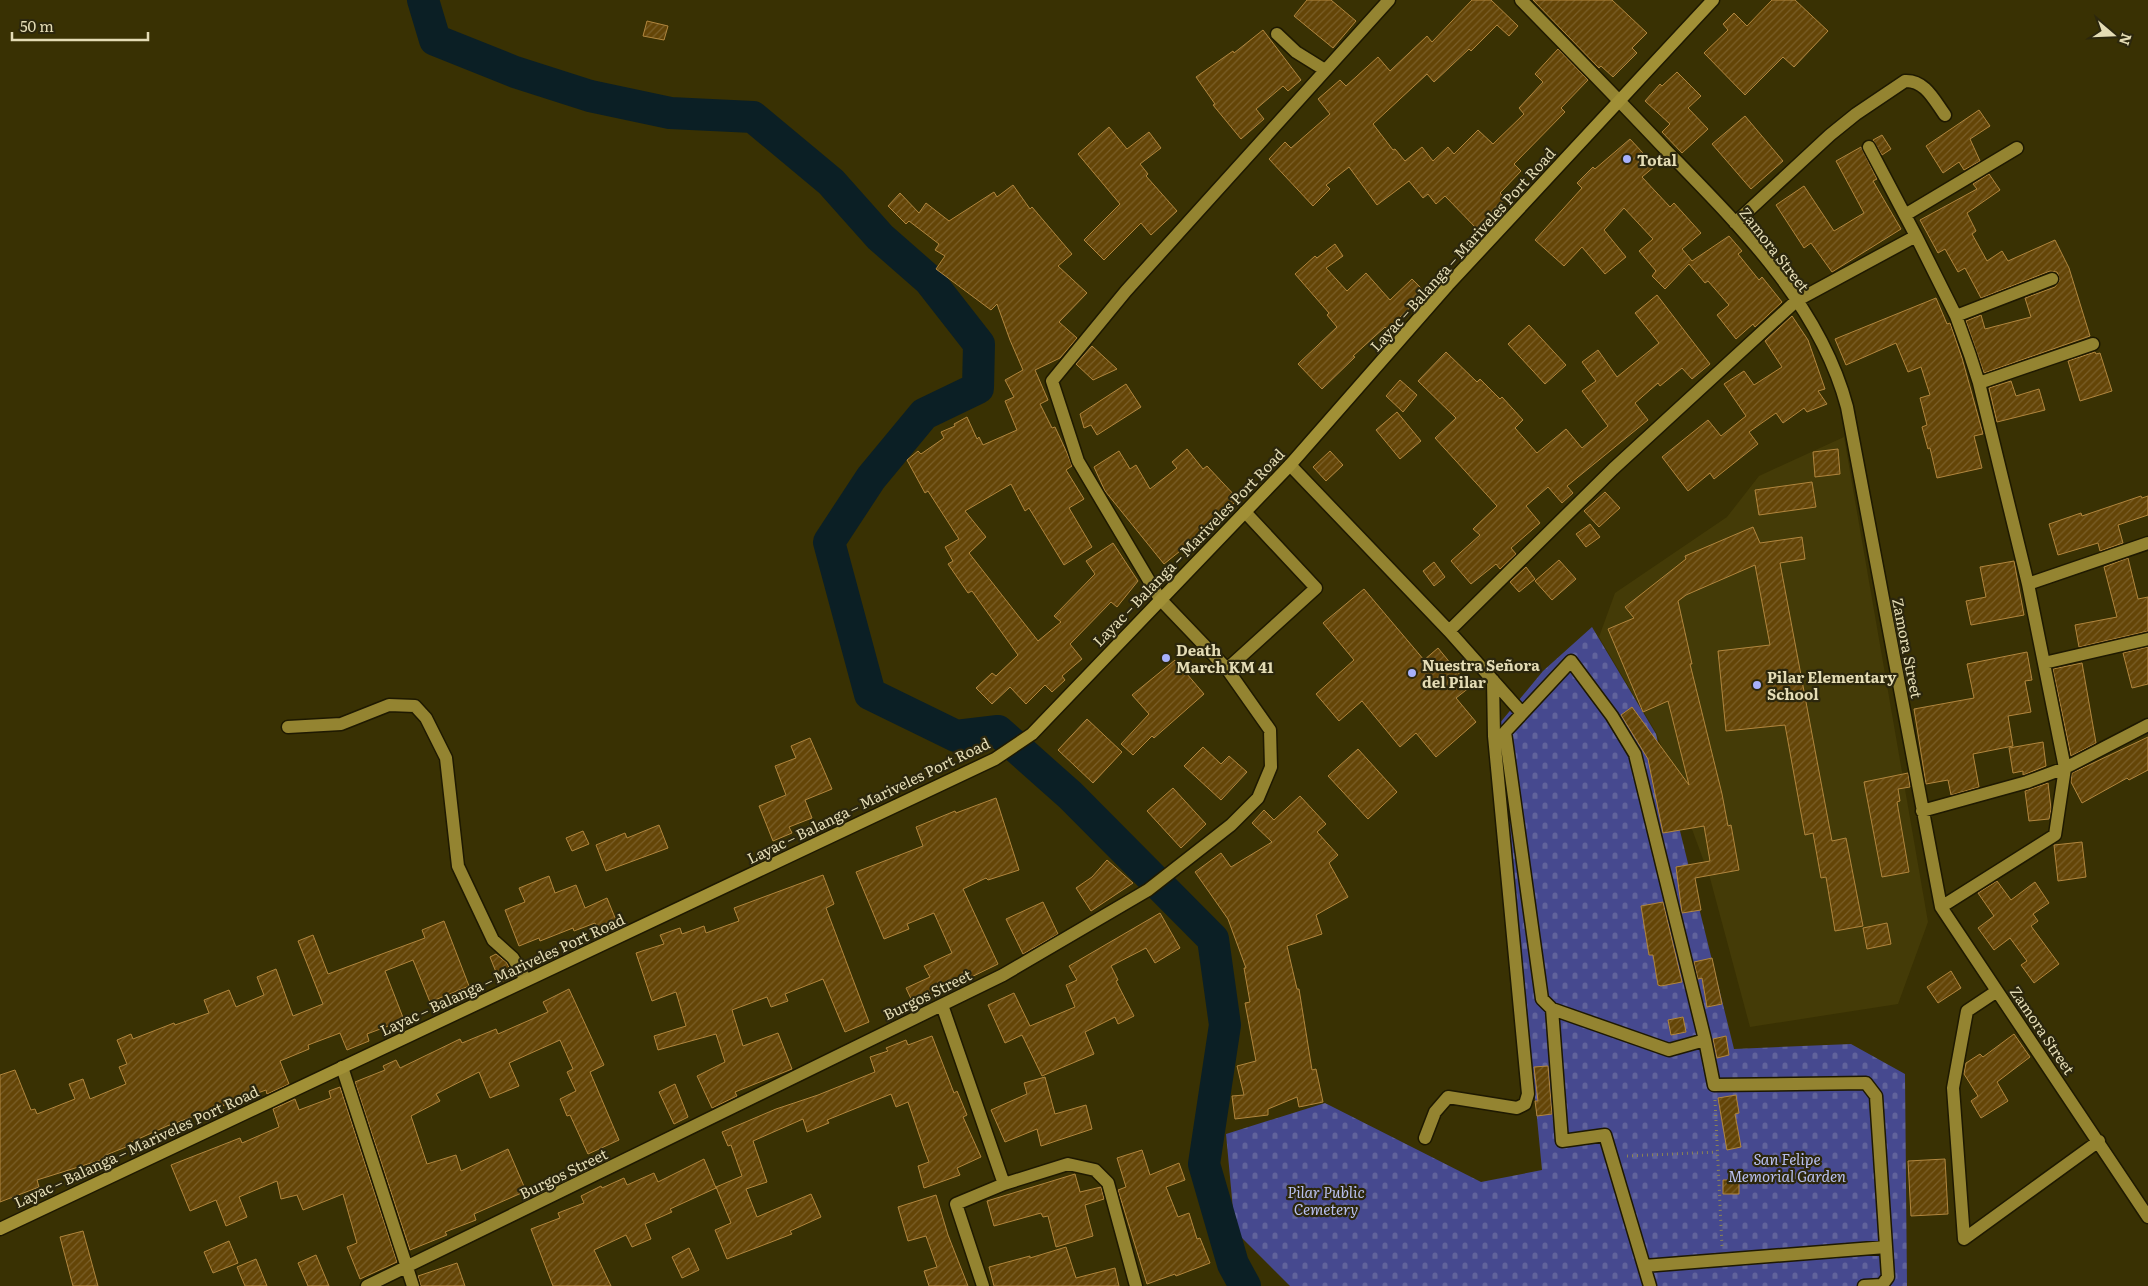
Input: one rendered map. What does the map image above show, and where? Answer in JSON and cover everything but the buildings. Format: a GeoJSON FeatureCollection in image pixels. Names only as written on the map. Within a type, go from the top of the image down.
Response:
{"type":"FeatureCollection","features":[{"type":"Feature","properties":{"kind":"main road","name":"Layac – Balanga – Mariveles Port Road"},"geometry":{"type":"LineString","coordinates":[[0,1229],[995,759],[1032,734],[1290,465],[1448,285],[1713,0]]}},
{"type":"Feature","properties":{"kind":"street"},"geometry":{"type":"LineString","coordinates":[[1277,34],[1296,52],[1325,70],[1388,0]]}},
{"type":"Feature","properties":{"kind":"street","name":"Zamora Street"},"geometry":{"type":"LineString","coordinates":[[1521,0],[1735,223],[1796,301],[1825,346],[1839,376],[1847,407],[1922,812],[1942,907],[2148,1217]]}},
{"type":"Feature","properties":{"kind":"street","name":"Burgos Street"},"geometry":{"type":"LineString","coordinates":[[367,1286],[1003,975],[1148,890],[1183,865],[1231,825],[1258,798],[1271,767],[1270,730],[1227,670],[1160,599],[1078,461],[1052,380],[1126,291],[1325,70]]}},
{"type":"Feature","properties":{"kind":"street"},"geometry":{"type":"LineString","coordinates":[[1735,223],[1830,135],[1856,114],[1905,81],[1915,81],[1925,87],[1945,114]]}},
{"type":"Feature","properties":{"kind":"street"},"geometry":{"type":"LineString","coordinates":[[1869,147],[1956,316],[1979,383],[2028,584],[2065,768],[2055,835],[1942,907]]}},
{"type":"Feature","properties":{"kind":"street"},"geometry":{"type":"LineString","coordinates":[[1905,216],[2017,148]]}},
{"type":"Feature","properties":{"kind":"street"},"geometry":{"type":"LineString","coordinates":[[1449,631],[1613,469],[1796,301],[1916,236]]}},
{"type":"Feature","properties":{"kind":"street"},"geometry":{"type":"LineString","coordinates":[[1956,316],[2052,279]]}},
{"type":"Feature","properties":{"kind":"street"},"geometry":{"type":"LineString","coordinates":[[1979,383],[2092,344]]}},
{"type":"Feature","properties":{"kind":"street"},"geometry":{"type":"LineString","coordinates":[[1290,465],[1449,631],[1522,713]]}},
{"type":"Feature","properties":{"kind":"street"},"geometry":{"type":"LineString","coordinates":[[1227,670],[1316,588],[1245,512]]}},
{"type":"Feature","properties":{"kind":"street"},"geometry":{"type":"LineString","coordinates":[[2028,584],[2148,543]]}},
{"type":"Feature","properties":{"kind":"street"},"geometry":{"type":"LineString","coordinates":[[2044,663],[2148,638]]}},
{"type":"Feature","properties":{"kind":"street"},"geometry":{"type":"LineString","coordinates":[[1705,1040],[1669,1050],[1552,1009],[1542,999],[1505,732],[1571,661],[1612,716],[1635,754],[1705,1040],[1714,1085],[1866,1083],[1876,1096],[1888,1277],[1882,1285],[1864,1286]]}},
{"type":"Feature","properties":{"kind":"street"},"geometry":{"type":"LineString","coordinates":[[1425,1138],[1435,1112],[1448,1097],[1517,1108],[1526,1104],[1528,1094],[1494,736],[1493,680]]}},
{"type":"Feature","properties":{"kind":"street"},"geometry":{"type":"LineString","coordinates":[[288,727],[341,724],[389,705],[415,706],[426,718],[446,758],[458,866],[493,940],[514,958],[526,980]]}},
{"type":"Feature","properties":{"kind":"street"},"geometry":{"type":"LineString","coordinates":[[1922,812],[2027,782],[2065,768],[2148,725]]}},
{"type":"Feature","properties":{"kind":"street"},"geometry":{"type":"LineString","coordinates":[[1997,990],[1968,1010],[1952,1088],[1964,1239],[2099,1142]]}},
{"type":"Feature","properties":{"kind":"street"},"geometry":{"type":"LineString","coordinates":[[1520,1005],[1542,999]]}},
{"type":"Feature","properties":{"kind":"street"},"geometry":{"type":"LineString","coordinates":[[942,1005],[1004,1184]]}},
{"type":"Feature","properties":{"kind":"street"},"geometry":{"type":"LineString","coordinates":[[1552,1009],[1562,1140],[1605,1135],[1650,1286]]}},
{"type":"Feature","properties":{"kind":"street"},"geometry":{"type":"LineString","coordinates":[[342,1067],[413,1286]]}},
{"type":"Feature","properties":{"kind":"street"},"geometry":{"type":"LineString","coordinates":[[983,1286],[956,1204],[1004,1184],[1068,1164],[1095,1170],[1108,1183],[1136,1286]]}},
{"type":"Feature","properties":{"kind":"street"},"geometry":{"type":"LineString","coordinates":[[1644,1266],[1886,1247]]}},
{"type":"Feature","properties":{"kind":"path"},"geometry":{"type":"LineString","coordinates":[[1714,1085],[1723,1261]]}},
{"type":"Feature","properties":{"kind":"path"},"geometry":{"type":"LineString","coordinates":[[1611,1157],[1717,1152]]}},
{"type":"Feature","properties":{"kind":"shaded area","name":"Pilar Elementary School"},"geometry":{"type":"Polygon","coordinates":[[[1844,437],[1928,922],[1898,1004],[1750,1027],[1710,878],[1657,734],[1599,637],[1615,593],[1727,517],[1759,476],[1844,437]]]}},
{"type":"Feature","properties":{"kind":"green space","name":"San Felipe Memorial Garden"},"geometry":{"type":"Polygon","coordinates":[[[1592,627],[1656,734],[1734,1049],[1851,1044],[1905,1074],[1907,1286],[1290,1286],[1235,1231],[1226,1134],[1325,1103],[1481,1182],[1542,1170],[1499,724],[1543,671],[1592,627]]]}},
{"type":"Feature","properties":{"kind":"waterway"},"geometry":{"type":"LineString","coordinates":[[423,0],[435,40],[515,72],[590,96],[670,113],[753,117],[831,182],[880,237],[929,280],[979,344],[978,388],[924,414],[871,478],[829,542],[870,694],[956,736],[998,731],[1070,795],[1213,939],[1225,1025],[1204,1164],[1233,1264],[1245,1286]]}},
{"type":"Feature","properties":{"kind":"place","name":"Total"},"geometry":{"type":"Point","coordinates":[1627,159]}},
{"type":"Feature","properties":{"kind":"place","name":"Death March KM 41"},"geometry":{"type":"Point","coordinates":[1166,658]}},
{"type":"Feature","properties":{"kind":"place","name":"Nuestra Señora del Pilar"},"geometry":{"type":"Point","coordinates":[1412,673]}},
{"type":"Feature","properties":{"kind":"place","name":"Pilar Elementary School"},"geometry":{"type":"Point","coordinates":[1757,685]}},
{"type":"Feature","properties":{"kind":"park label","name":"Pilar Public Cemetery"},"geometry":{"type":"Point","coordinates":[1326,1200]}}]}
